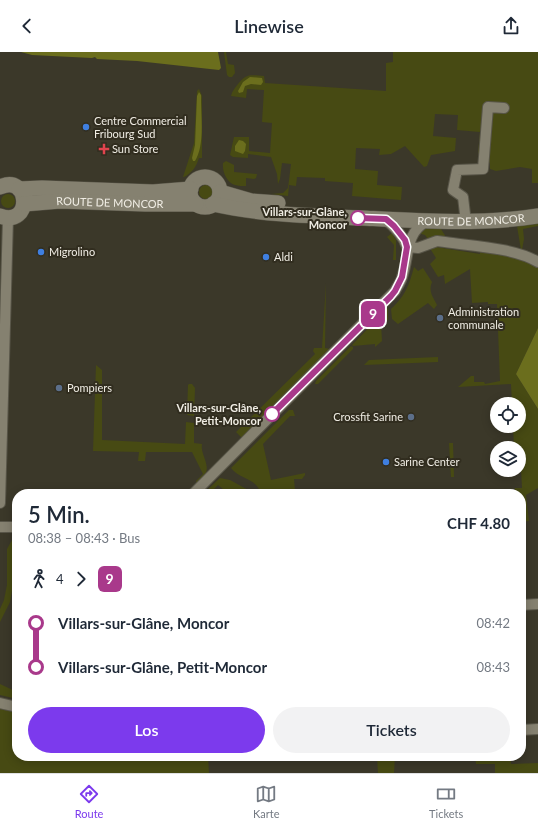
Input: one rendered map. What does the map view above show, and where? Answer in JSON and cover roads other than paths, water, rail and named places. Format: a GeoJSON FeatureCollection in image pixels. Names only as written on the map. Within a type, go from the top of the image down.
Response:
{"type":"FeatureCollection","features":[{"type":"Feature","properties":{"kind":"main road"},"geometry":{"type":"LineString","coordinates":[[202,177],[208,177],[216,182],[216,198],[205,207],[196,204],[192,198],[191,189],[193,184],[202,177]]}},
{"type":"Feature","properties":{"kind":"main road","name":"ROUTE DE MONCOR"},"geometry":{"type":"LineString","coordinates":[[0,186],[11,185],[19,189],[42,188],[153,192],[191,189]]}},
{"type":"Feature","properties":{"kind":"main road"},"geometry":{"type":"LineString","coordinates":[[4,216],[13,217],[20,212],[24,204],[23,196],[19,189]]}},
{"type":"Feature","properties":{"kind":"main road","name":"ROUTE DE MONCOR"},"geometry":{"type":"LineString","coordinates":[[216,198],[383,212],[465,214],[510,212],[538,208]]}},
{"type":"Feature","properties":{"kind":"main road","name":"ROUTE DE MONCOR"},"geometry":{"type":"LineString","coordinates":[[216,198],[250,212],[427,221],[490,221],[538,216]]}},
{"type":"Feature","properties":{"kind":"main road","name":"ROUTE DE MONCOR"},"geometry":{"type":"LineString","coordinates":[[24,204],[60,201],[196,204]]}},
{"type":"Feature","properties":{"kind":"street","name":"ROUTE DE MONCOR"},"geometry":{"type":"LineString","coordinates":[[465,214],[464,198],[454,190],[457,170],[482,169],[488,108],[504,108]]}},
{"type":"Feature","properties":{"kind":"street"},"geometry":{"type":"LineString","coordinates":[[0,504],[4,216]]}},
{"type":"Feature","properties":{"kind":"street"},"geometry":{"type":"LineString","coordinates":[[386,219],[399,232],[405,240],[407,247]]}},
{"type":"Feature","properties":{"kind":"street"},"geometry":{"type":"LineString","coordinates":[[198,489],[395,291],[402,277],[407,247],[420,225],[427,221]]}},
{"type":"Feature","properties":{"kind":"street"},"geometry":{"type":"LineString","coordinates":[[407,247],[418,248],[437,241],[516,254],[538,262]]}},
{"type":"Feature","properties":{"kind":"street"},"geometry":{"type":"LineString","coordinates":[[0,527],[12,527]]}},
{"type":"Feature","properties":{"kind":"street"},"geometry":{"type":"LineString","coordinates":[[526,605],[538,604]]}},
{"type":"Feature","properties":{"kind":"street"},"geometry":{"type":"LineString","coordinates":[[0,703],[12,706]]}},
{"type":"Feature","properties":{"kind":"street"},"geometry":{"type":"LineString","coordinates":[[526,730],[538,729]]}},
{"type":"Feature","properties":{"kind":"place","name":"Centre Commercial Fribourg Sud"},"geometry":{"type":"Point","coordinates":[86,127]}},
{"type":"Feature","properties":{"kind":"place","name":"Sun Store"},"geometry":{"type":"Point","coordinates":[104,149]}},
{"type":"Feature","properties":{"kind":"place","name":"Villars-sur-Glâne, Moncor"},"geometry":{"type":"Point","coordinates":[358,218]}},
{"type":"Feature","properties":{"kind":"place","name":"Migrolino"},"geometry":{"type":"Point","coordinates":[41,252]}},
{"type":"Feature","properties":{"kind":"place","name":"Aldi"},"geometry":{"type":"Point","coordinates":[266,257]}},
{"type":"Feature","properties":{"kind":"place","name":"Administration communale"},"geometry":{"type":"Point","coordinates":[440,318]}},
{"type":"Feature","properties":{"kind":"place","name":"Pompiers"},"geometry":{"type":"Point","coordinates":[59,388]}},
{"type":"Feature","properties":{"kind":"place","name":"Villars-sur-Glâne, Petit-Moncor"},"geometry":{"type":"Point","coordinates":[272,414]}},
{"type":"Feature","properties":{"kind":"place","name":"Crossfit Sarine"},"geometry":{"type":"Point","coordinates":[411,417]}},
{"type":"Feature","properties":{"kind":"place","name":"Sarine Center"},"geometry":{"type":"Point","coordinates":[386,462]}}]}
